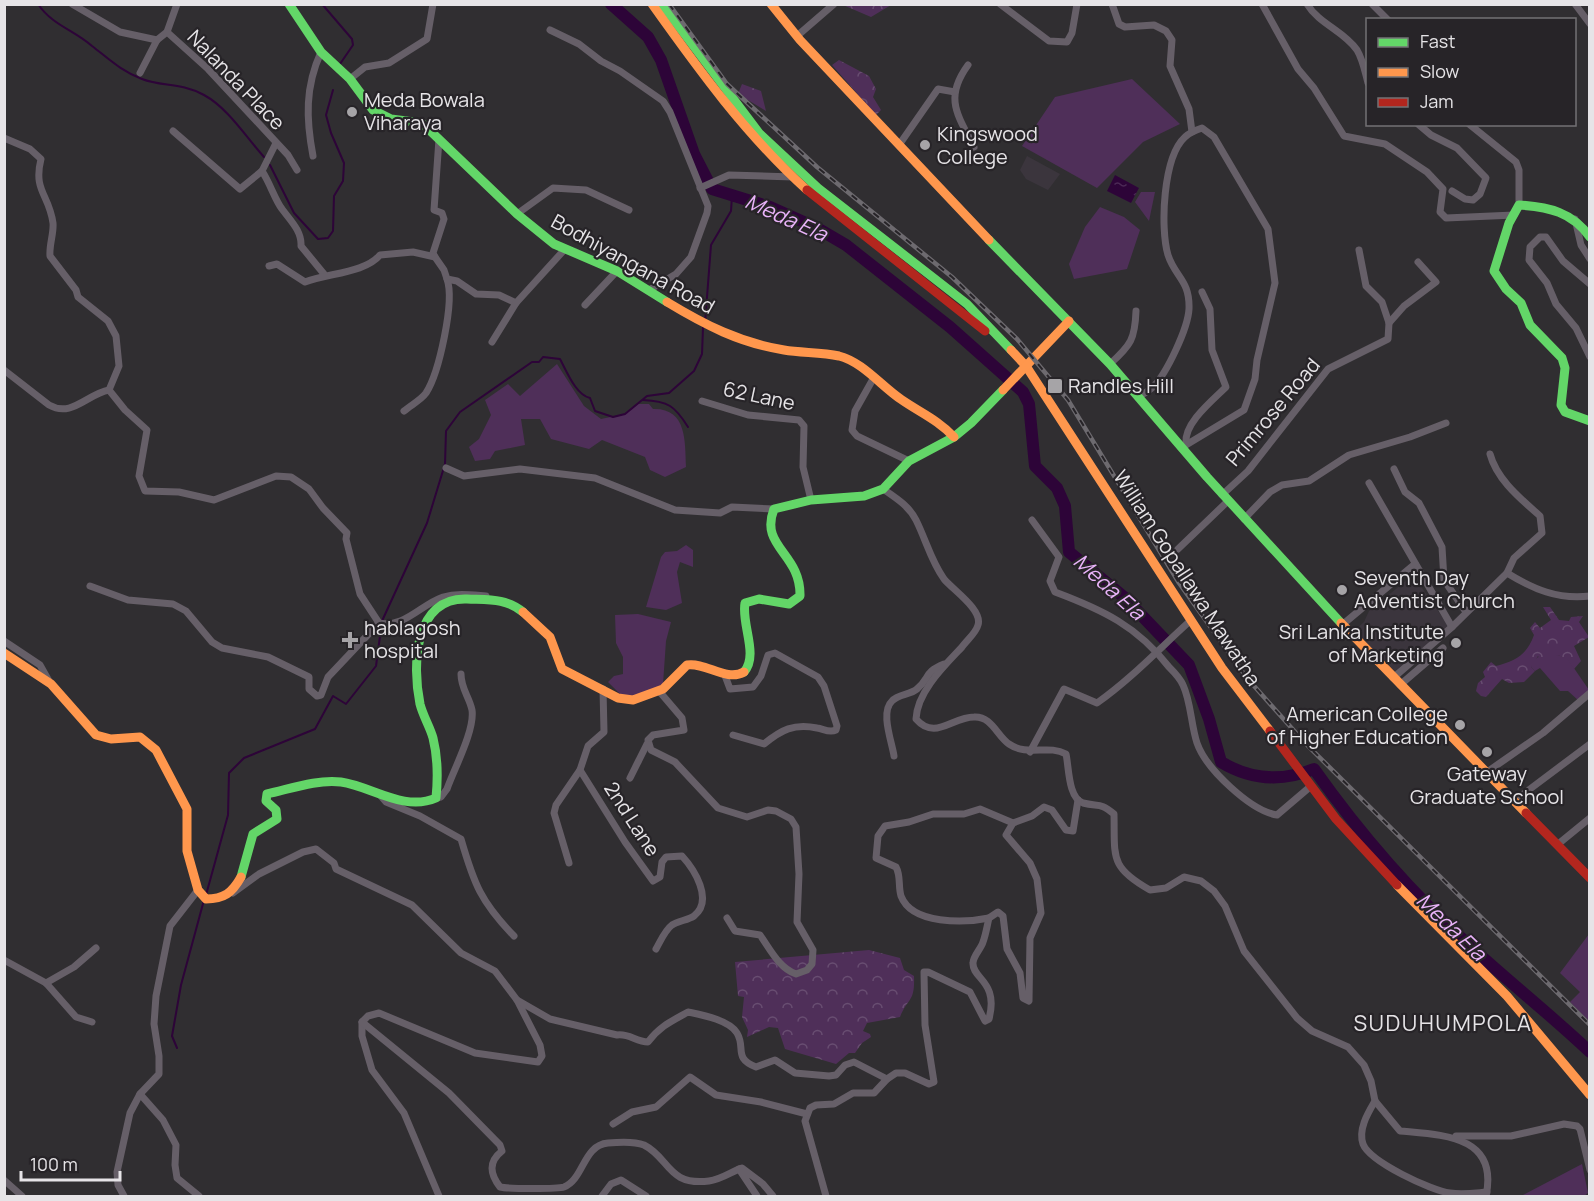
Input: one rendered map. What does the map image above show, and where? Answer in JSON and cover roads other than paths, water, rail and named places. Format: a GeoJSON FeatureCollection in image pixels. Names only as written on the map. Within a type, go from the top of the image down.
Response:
{"type":"FeatureCollection","features":[{"type":"Feature","properties":{"kind":"main road","name":"Bodhiyangana Road"},"geometry":{"type":"LineString","coordinates":[[289,4],[321,52],[350,79],[373,110],[391,119],[422,123],[516,214],[554,244],[617,271],[710,328],[738,340],[784,350],[840,356],[852,361],[903,401],[940,422],[954,436]]}},
{"type":"Feature","properties":{"kind":"main road","name":"William Gopallawa Mawatha"},"geometry":{"type":"LineString","coordinates":[[651,4],[744,129],[793,177],[837,215],[954,303],[1024,368]]}},
{"type":"Feature","properties":{"kind":"main road","name":"William Gopallawa Mawatha"},"geometry":{"type":"LineString","coordinates":[[662,4],[759,133],[826,195],[967,304],[1024,368],[1049,398],[1222,668],[1309,783],[1366,854],[1507,996],[1590,1095]]}},
{"type":"Feature","properties":{"kind":"main road"},"geometry":{"type":"LineString","coordinates":[[771,4],[797,36],[899,145],[1110,364],[1183,446],[1225,498],[1342,625],[1590,878]]}},
{"type":"Feature","properties":{"kind":"main road"},"geometry":{"type":"LineString","coordinates":[[1590,237],[1574,217],[1546,207],[1519,205],[1494,271],[1504,287],[1521,303],[1531,328],[1555,347],[1563,360],[1565,369],[1560,402],[1562,409],[1576,419],[1590,421]]}},
{"type":"Feature","properties":{"kind":"main road"},"geometry":{"type":"LineString","coordinates":[[4,653],[21,661],[50,683],[72,705],[91,732],[103,738],[140,737],[156,750],[187,809],[187,851],[201,895],[214,900],[227,896],[243,879],[253,834],[277,819],[276,810],[266,801],[267,794],[312,784],[341,782],[389,798],[420,801],[436,798],[438,776],[434,738],[420,704],[417,645],[423,625],[430,613],[446,601],[459,599],[506,601],[521,610],[550,637],[562,669],[603,689],[621,701],[631,702],[659,691],[668,685],[683,666],[691,664],[733,676],[743,674],[747,670],[749,660],[742,620],[745,603],[759,599],[789,604],[797,600],[802,587],[798,568],[773,541],[769,529],[769,518],[774,510],[811,500],[864,496],[883,489],[909,461],[954,436],[971,423],[1069,321]]}},
{"type":"Feature","properties":{"kind":"street"},"geometry":{"type":"LineString","coordinates":[[72,4],[120,32],[148,36],[158,40]]}},
{"type":"Feature","properties":{"kind":"street","name":"Nalanda Place"},"geometry":{"type":"LineString","coordinates":[[173,131],[240,189],[262,171],[276,143],[207,69],[166,32],[177,4]]}},
{"type":"Feature","properties":{"kind":"street"},"geometry":{"type":"LineString","coordinates":[[350,79],[365,67],[389,63],[427,39],[433,4]]}},
{"type":"Feature","properties":{"kind":"street"},"geometry":{"type":"LineString","coordinates":[[797,36],[834,4]]}},
{"type":"Feature","properties":{"kind":"street"},"geometry":{"type":"LineString","coordinates":[[1000,4],[1049,41],[1058,44],[1067,42],[1072,33],[1077,4]]}},
{"type":"Feature","properties":{"kind":"street"},"geometry":{"type":"LineString","coordinates":[[1112,4],[1119,24],[1125,27],[1154,25],[1166,31],[1172,40],[1170,66],[1189,109],[1192,132]]}},
{"type":"Feature","properties":{"kind":"street"},"geometry":{"type":"LineString","coordinates":[[1262,4],[1298,69],[1314,88],[1344,136],[1385,144],[1427,172],[1443,189],[1440,212],[1446,218],[1514,215]]}},
{"type":"Feature","properties":{"kind":"street"},"geometry":{"type":"LineString","coordinates":[[1307,4],[1312,12],[1348,40],[1357,50],[1366,77]]}},
{"type":"Feature","properties":{"kind":"street"},"geometry":{"type":"LineString","coordinates":[[1575,4],[1590,24]]}},
{"type":"Feature","properties":{"kind":"street"},"geometry":{"type":"LineString","coordinates":[[1374,5],[1386,18]]}},
{"type":"Feature","properties":{"kind":"street"},"geometry":{"type":"LineString","coordinates":[[550,30],[579,44],[600,61],[620,71],[663,101],[670,112],[702,187],[708,206],[707,213],[691,257],[676,274],[649,290]]}},
{"type":"Feature","properties":{"kind":"street"},"geometry":{"type":"LineString","coordinates":[[140,73],[158,40],[166,32]]}},
{"type":"Feature","properties":{"kind":"street"},"geometry":{"type":"LineString","coordinates":[[313,156],[307,124],[307,107],[311,74],[321,52]]}},
{"type":"Feature","properties":{"kind":"street"},"geometry":{"type":"LineString","coordinates":[[968,65],[956,81],[955,105],[974,147]]}},
{"type":"Feature","properties":{"kind":"street"},"geometry":{"type":"LineString","coordinates":[[899,145],[938,89],[955,92]]}},
{"type":"Feature","properties":{"kind":"street"},"geometry":{"type":"LineString","coordinates":[[1420,126],[1431,135],[1457,148],[1486,178],[1480,194],[1473,200],[1465,199],[1452,190]]}},
{"type":"Feature","properties":{"kind":"street"},"geometry":{"type":"LineString","coordinates":[[1471,126],[1516,162],[1519,170],[1519,205]]}},
{"type":"Feature","properties":{"kind":"street"},"geometry":{"type":"LineString","coordinates":[[1138,397],[1153,386],[1166,368],[1186,324],[1189,308],[1186,284],[1167,254],[1163,194],[1179,145],[1192,132],[1202,128],[1214,137],[1268,229],[1275,283],[1251,398],[1244,410],[1183,446]]}},
{"type":"Feature","properties":{"kind":"street"},"geometry":{"type":"LineString","coordinates":[[4,138],[30,149],[41,159],[37,176],[41,192],[49,206],[53,226],[50,256],[76,290],[78,297],[108,321],[116,336],[119,366],[109,390]]}},
{"type":"Feature","properties":{"kind":"street"},"geometry":{"type":"LineString","coordinates":[[404,411],[425,395],[438,367],[450,296],[444,270],[433,253],[444,219],[442,213],[434,210],[439,139]]}},
{"type":"Feature","properties":{"kind":"street"},"geometry":{"type":"LineString","coordinates":[[276,143],[297,170]]}},
{"type":"Feature","properties":{"kind":"street"},"geometry":{"type":"LineString","coordinates":[[262,171],[272,186],[281,209],[302,238],[301,246],[324,274]]}},
{"type":"Feature","properties":{"kind":"street"},"geometry":{"type":"LineString","coordinates":[[702,187],[719,179],[743,173],[769,177],[793,177]]}},
{"type":"Feature","properties":{"kind":"street"},"geometry":{"type":"LineString","coordinates":[[516,214],[553,188],[586,190],[629,210]]}},
{"type":"Feature","properties":{"kind":"street"},"geometry":{"type":"LineString","coordinates":[[1574,217],[1581,245],[1590,259]]}},
{"type":"Feature","properties":{"kind":"street"},"geometry":{"type":"LineString","coordinates":[[1590,284],[1563,261],[1546,237],[1540,237],[1530,247],[1528,260],[1547,283],[1556,304],[1576,328],[1590,357]]}},
{"type":"Feature","properties":{"kind":"street"},"geometry":{"type":"LineString","coordinates":[[492,342],[516,303],[565,249]]}},
{"type":"Feature","properties":{"kind":"street"},"geometry":{"type":"LineString","coordinates":[[1359,250],[1366,286],[1382,302],[1389,323]]}},
{"type":"Feature","properties":{"kind":"street"},"geometry":{"type":"LineString","coordinates":[[268,266],[277,264],[304,282],[324,274],[372,264],[380,255],[413,252],[435,257]]}},
{"type":"Feature","properties":{"kind":"street","name":"Primrose Road"},"geometry":{"type":"LineString","coordinates":[[1225,498],[1328,369],[1388,339],[1389,323],[1404,306],[1436,282],[1418,262]]}},
{"type":"Feature","properties":{"kind":"street"},"geometry":{"type":"LineString","coordinates":[[585,305],[617,271]]}},
{"type":"Feature","properties":{"kind":"street"},"geometry":{"type":"LineString","coordinates":[[447,279],[457,281],[476,294],[499,295],[516,303]]}},
{"type":"Feature","properties":{"kind":"street"},"geometry":{"type":"LineString","coordinates":[[1183,446],[1185,436],[1202,412],[1226,387],[1212,350],[1210,309],[1202,292]]}},
{"type":"Feature","properties":{"kind":"street"},"geometry":{"type":"LineString","coordinates":[[1110,364],[1127,348],[1135,334],[1136,311]]}},
{"type":"Feature","properties":{"kind":"street"},"geometry":{"type":"LineString","coordinates":[[4,370],[56,409],[71,410],[98,393],[109,390]]}},
{"type":"Feature","properties":{"kind":"street"},"geometry":{"type":"LineString","coordinates":[[873,379],[855,411],[852,430],[857,436],[909,461]]}},
{"type":"Feature","properties":{"kind":"street"},"geometry":{"type":"LineString","coordinates":[[109,390],[125,410],[147,430],[139,476],[140,486],[144,491],[151,494],[179,492],[214,500],[276,476],[291,477],[309,489],[323,508],[347,533],[346,539],[360,594],[379,623]]}},
{"type":"Feature","properties":{"kind":"street","name":"62 Lane"},"geometry":{"type":"LineString","coordinates":[[702,401],[748,415],[799,420],[804,426],[802,467],[811,500]]}},
{"type":"Feature","properties":{"kind":"street"},"geometry":{"type":"LineString","coordinates":[[1244,519],[1269,492],[1282,485],[1309,481],[1350,455],[1410,437],[1446,423]]}},
{"type":"Feature","properties":{"kind":"street"},"geometry":{"type":"LineString","coordinates":[[1396,681],[1506,573],[1514,558],[1542,532],[1540,516],[1514,492],[1493,466],[1490,454]]}},
{"type":"Feature","properties":{"kind":"street"},"geometry":{"type":"LineString","coordinates":[[446,468],[464,476],[520,469],[595,478],[675,510],[720,513],[732,507],[774,510]]}},
{"type":"Feature","properties":{"kind":"street"},"geometry":{"type":"LineString","coordinates":[[1394,469],[1405,492],[1419,503],[1442,547],[1444,580],[1466,612]]}},
{"type":"Feature","properties":{"kind":"street"},"geometry":{"type":"LineString","coordinates":[[1369,483],[1452,627]]}},
{"type":"Feature","properties":{"kind":"street"},"geometry":{"type":"LineString","coordinates":[[883,489],[904,504],[916,519],[927,548],[944,578],[975,609],[979,617],[978,625],[971,636],[946,663],[916,707],[916,719],[923,727],[936,730],[966,717],[978,717],[989,722],[1009,744],[1030,752],[1059,750],[1066,754],[1073,793],[1078,800],[1073,831],[1066,830],[1052,810],[1044,807],[1032,816],[1013,823],[1006,835],[1030,863],[1037,879],[1041,914],[1030,938],[1029,1001],[1023,998],[1020,973],[1007,949],[1003,916],[998,912],[989,918],[975,921],[936,921],[909,906],[902,897],[896,867],[879,861],[875,848],[885,826],[909,822],[933,814],[964,814],[980,809],[1013,823]]}},
{"type":"Feature","properties":{"kind":"street"},"geometry":{"type":"LineString","coordinates":[[1178,549],[1225,498]]}},
{"type":"Feature","properties":{"kind":"street"},"geometry":{"type":"LineString","coordinates":[[1032,520],[1059,557],[1050,581],[1055,592],[1088,605],[1134,630],[1159,648],[1183,684],[1198,745],[1214,770],[1239,794],[1265,813],[1277,814],[1309,783]]}},
{"type":"Feature","properties":{"kind":"street"},"geometry":{"type":"LineString","coordinates":[[1342,625],[1415,564]]}},
{"type":"Feature","properties":{"kind":"street"},"geometry":{"type":"LineString","coordinates":[[1506,573],[1530,587],[1564,597],[1590,596]]}},
{"type":"Feature","properties":{"kind":"street"},"geometry":{"type":"LineString","coordinates":[[90,586],[128,600],[173,604],[186,611],[212,642],[222,648],[268,657],[309,677],[309,689],[318,696],[321,695],[328,677],[379,623],[397,624],[442,597],[463,594],[501,597],[506,601]]}},
{"type":"Feature","properties":{"kind":"street"},"geometry":{"type":"LineString","coordinates":[[1030,752],[1064,689],[1097,703],[1124,684],[1159,648],[1190,621]]}},
{"type":"Feature","properties":{"kind":"street"},"geometry":{"type":"LineString","coordinates":[[4,641],[40,665],[50,683]]}},
{"type":"Feature","properties":{"kind":"street"},"geometry":{"type":"LineString","coordinates":[[1396,681],[1443,648]]}},
{"type":"Feature","properties":{"kind":"street"},"geometry":{"type":"LineString","coordinates":[[724,673],[730,689],[753,687],[761,676],[768,655],[775,654],[818,677],[824,686],[837,726],[836,730],[831,732],[816,727],[787,727],[764,744],[756,744],[734,735]]}},
{"type":"Feature","properties":{"kind":"street"},"geometry":{"type":"LineString","coordinates":[[894,756],[887,717],[888,706],[892,700],[917,689],[931,670],[946,663]]}},
{"type":"Feature","properties":{"kind":"street"},"geometry":{"type":"LineString","coordinates":[[436,798],[441,797],[447,789],[471,724],[472,710],[462,689],[461,674]]}},
{"type":"Feature","properties":{"kind":"street","name":"2nd Lane"},"geometry":{"type":"LineString","coordinates":[[603,689],[604,732],[588,746],[580,770],[625,842],[653,881],[660,877],[666,857],[682,856],[695,873],[702,897],[695,915],[670,926],[656,949]]}},
{"type":"Feature","properties":{"kind":"street"},"geometry":{"type":"LineString","coordinates":[[630,778],[648,740],[653,735],[684,730],[682,718],[659,691]]}},
{"type":"Feature","properties":{"kind":"street"},"geometry":{"type":"LineString","coordinates":[[1487,772],[1543,734],[1590,693]]}},
{"type":"Feature","properties":{"kind":"street"},"geometry":{"type":"LineString","coordinates":[[647,744],[651,750],[675,762],[718,808],[747,817],[768,810],[776,811],[791,819],[796,827],[799,874],[797,922],[813,950],[812,964],[807,970],[796,974],[790,972],[779,963],[760,935],[735,931],[727,918]]}},
{"type":"Feature","properties":{"kind":"street"},"geometry":{"type":"LineString","coordinates":[[1514,801],[1590,744]]}},
{"type":"Feature","properties":{"kind":"street"},"geometry":{"type":"LineString","coordinates":[[569,863],[554,813],[556,805],[580,770]]}},
{"type":"Feature","properties":{"kind":"street"},"geometry":{"type":"LineString","coordinates":[[378,794],[386,802],[420,816],[461,839],[475,885],[490,911],[514,936]]}},
{"type":"Feature","properties":{"kind":"street"},"geometry":{"type":"LineString","coordinates":[[1078,800],[1102,804],[1114,814],[1115,861],[1120,868],[1150,890],[1166,888],[1184,877],[1201,881],[1214,891],[1225,906],[1244,951],[1297,1018],[1312,1031],[1348,1047],[1364,1065],[1371,1081],[1375,1101],[1400,1131],[1449,1136],[1510,1136],[1564,1124],[1577,1126],[1580,1129],[1590,1170]]}},
{"type":"Feature","properties":{"kind":"street"},"geometry":{"type":"LineString","coordinates":[[1557,845],[1590,818]]}},
{"type":"Feature","properties":{"kind":"street"},"geometry":{"type":"LineString","coordinates":[[227,896],[259,874],[303,852],[316,849],[334,863],[336,869],[412,905],[461,953],[495,971],[517,1000],[540,1045],[542,1056],[538,1062],[475,1053],[379,1013],[368,1016],[362,1022],[362,1036],[377,1080],[404,1113],[439,1197]]}},
{"type":"Feature","properties":{"kind":"street"},"geometry":{"type":"LineString","coordinates":[[124,1197],[118,1185],[117,1172],[130,1113],[140,1094],[159,1074],[154,1024],[156,996],[170,926],[201,895]]}},
{"type":"Feature","properties":{"kind":"street"},"geometry":{"type":"LineString","coordinates":[[826,1197],[805,1121],[807,1114],[816,1105],[834,1104],[853,1093],[874,1093],[896,1072],[905,1073],[929,1084],[934,1082],[925,1025],[924,972],[970,992],[985,1021],[989,1019],[993,1000],[987,983],[974,967],[973,961],[983,943],[989,918]]}},
{"type":"Feature","properties":{"kind":"street"},"geometry":{"type":"LineString","coordinates":[[46,983],[74,967],[96,948]]}},
{"type":"Feature","properties":{"kind":"street"},"geometry":{"type":"LineString","coordinates":[[4,960],[46,983],[76,1017],[92,1022]]}},
{"type":"Feature","properties":{"kind":"street"},"geometry":{"type":"LineString","coordinates":[[517,1000],[550,1019],[617,1035],[624,1034],[640,1042],[648,1042],[665,1023],[676,1021],[688,1012],[695,1013],[730,1025],[738,1034],[742,1057],[746,1063],[756,1067],[775,1060],[795,1073],[832,1075],[854,1062],[887,1079]]}},
{"type":"Feature","properties":{"kind":"street"},"geometry":{"type":"LineString","coordinates":[[362,1022],[448,1093],[500,1145],[502,1151],[494,1158],[492,1167],[493,1177],[500,1187],[564,1187],[571,1182],[594,1149],[608,1143],[636,1142],[646,1146],[675,1175],[692,1181],[711,1181],[742,1167],[752,1174],[773,1197]]}},
{"type":"Feature","properties":{"kind":"street"},"geometry":{"type":"LineString","coordinates":[[613,1124],[632,1112],[656,1107],[690,1077],[716,1095],[761,1102],[807,1114]]}},
{"type":"Feature","properties":{"kind":"street"},"geometry":{"type":"LineString","coordinates":[[140,1094],[163,1120],[177,1145],[175,1165],[177,1178],[199,1197]]}},
{"type":"Feature","properties":{"kind":"street"},"geometry":{"type":"LineString","coordinates":[[1375,1101],[1365,1119],[1362,1133],[1363,1145],[1371,1155],[1402,1173],[1448,1193],[1487,1194],[1488,1180],[1478,1154],[1461,1139],[1449,1136]]}},
{"type":"Feature","properties":{"kind":"street"},"geometry":{"type":"LineString","coordinates":[[739,1169],[757,1197]]}},
{"type":"Feature","properties":{"kind":"street"},"geometry":{"type":"LineString","coordinates":[[4,1180],[22,1197]]}},
{"type":"Feature","properties":{"kind":"street"},"geometry":{"type":"LineString","coordinates":[[602,1197],[611,1184],[621,1180],[646,1197]]}},
{"type":"Feature","properties":{"kind":"water"},"geometry":{"type":"Polygon","coordinates":[[[1115,175],[1139,188],[1131,203],[1107,191],[1115,175]]]}},
{"type":"Feature","properties":{"kind":"waterway"},"geometry":{"type":"LineString","coordinates":[[38,4],[56,22],[128,72],[149,81],[187,88],[213,101],[229,115],[264,157]]}},
{"type":"Feature","properties":{"kind":"waterway"},"geometry":{"type":"LineString","coordinates":[[322,4],[352,39],[353,45],[340,64]]}},
{"type":"Feature","properties":{"kind":"waterway","name":"Meda Ela"},"geometry":{"type":"LineString","coordinates":[[611,4],[648,37],[661,60],[694,154],[712,189],[770,207],[817,228],[846,245],[950,327],[1023,392],[1029,404],[1035,466],[1057,488],[1065,506],[1069,552],[1125,598],[1189,665],[1209,719],[1221,762],[1244,773],[1267,777],[1290,776],[1314,769],[1368,840],[1427,905],[1590,1052]]}},
{"type":"Feature","properties":{"kind":"waterway"},"geometry":{"type":"LineString","coordinates":[[270,165],[294,213],[318,239],[328,238],[333,231],[334,196],[343,181],[344,163],[326,115],[333,90]]}},
{"type":"Feature","properties":{"kind":"waterway"},"geometry":{"type":"LineString","coordinates":[[705,323],[711,245],[731,211],[732,196]]}},
{"type":"Feature","properties":{"kind":"waterway"},"geometry":{"type":"LineString","coordinates":[[206,895],[228,815],[229,773],[244,758],[315,729],[333,696],[346,704],[376,666],[382,621],[427,523],[445,464],[446,431],[460,412],[532,362],[539,362],[543,357],[560,359],[576,388],[590,398],[595,411],[613,417],[625,414],[647,396],[669,393],[694,371],[702,354],[703,328]]}},
{"type":"Feature","properties":{"kind":"waterway"},"geometry":{"type":"LineString","coordinates":[[643,400],[665,403],[675,409],[688,427]]}},
{"type":"Feature","properties":{"kind":"waterway"},"geometry":{"type":"LineString","coordinates":[[177,1048],[172,1036],[181,985],[204,900]]}},
{"type":"Feature","properties":{"kind":"railway"},"geometry":{"type":"LineString","coordinates":[[669,4],[727,84],[817,167],[952,277],[1017,339],[1068,400],[1179,583],[1247,678],[1305,743],[1590,1025]]}},
{"type":"Feature","properties":{"kind":"place","name":"Meda Bowala Viharaya"},"geometry":{"type":"Point","coordinates":[352,112]}},
{"type":"Feature","properties":{"kind":"place","name":"Kingswood College"},"geometry":{"type":"Point","coordinates":[925,145]}},
{"type":"Feature","properties":{"kind":"place","name":"Randles Hill"},"geometry":{"type":"Point","coordinates":[1055,386]}},
{"type":"Feature","properties":{"kind":"place","name":"Seventh Day Adventist Church"},"geometry":{"type":"Point","coordinates":[1342,590]}},
{"type":"Feature","properties":{"kind":"place","name":"hablagosh hospital"},"geometry":{"type":"Point","coordinates":[350,640]}},
{"type":"Feature","properties":{"kind":"place","name":"Sri Lanka Institute of Marketing"},"geometry":{"type":"Point","coordinates":[1456,643]}},
{"type":"Feature","properties":{"kind":"place","name":"American College of Higher Education"},"geometry":{"type":"Point","coordinates":[1460,725]}},
{"type":"Feature","properties":{"kind":"place","name":"Gateway Graduate School"},"geometry":{"type":"Point","coordinates":[1487,752]}},
{"type":"Feature","properties":{"kind":"district","name":"SUDUHUMPOLA"},"geometry":{"type":"Point","coordinates":[1443,1023]}}]}
